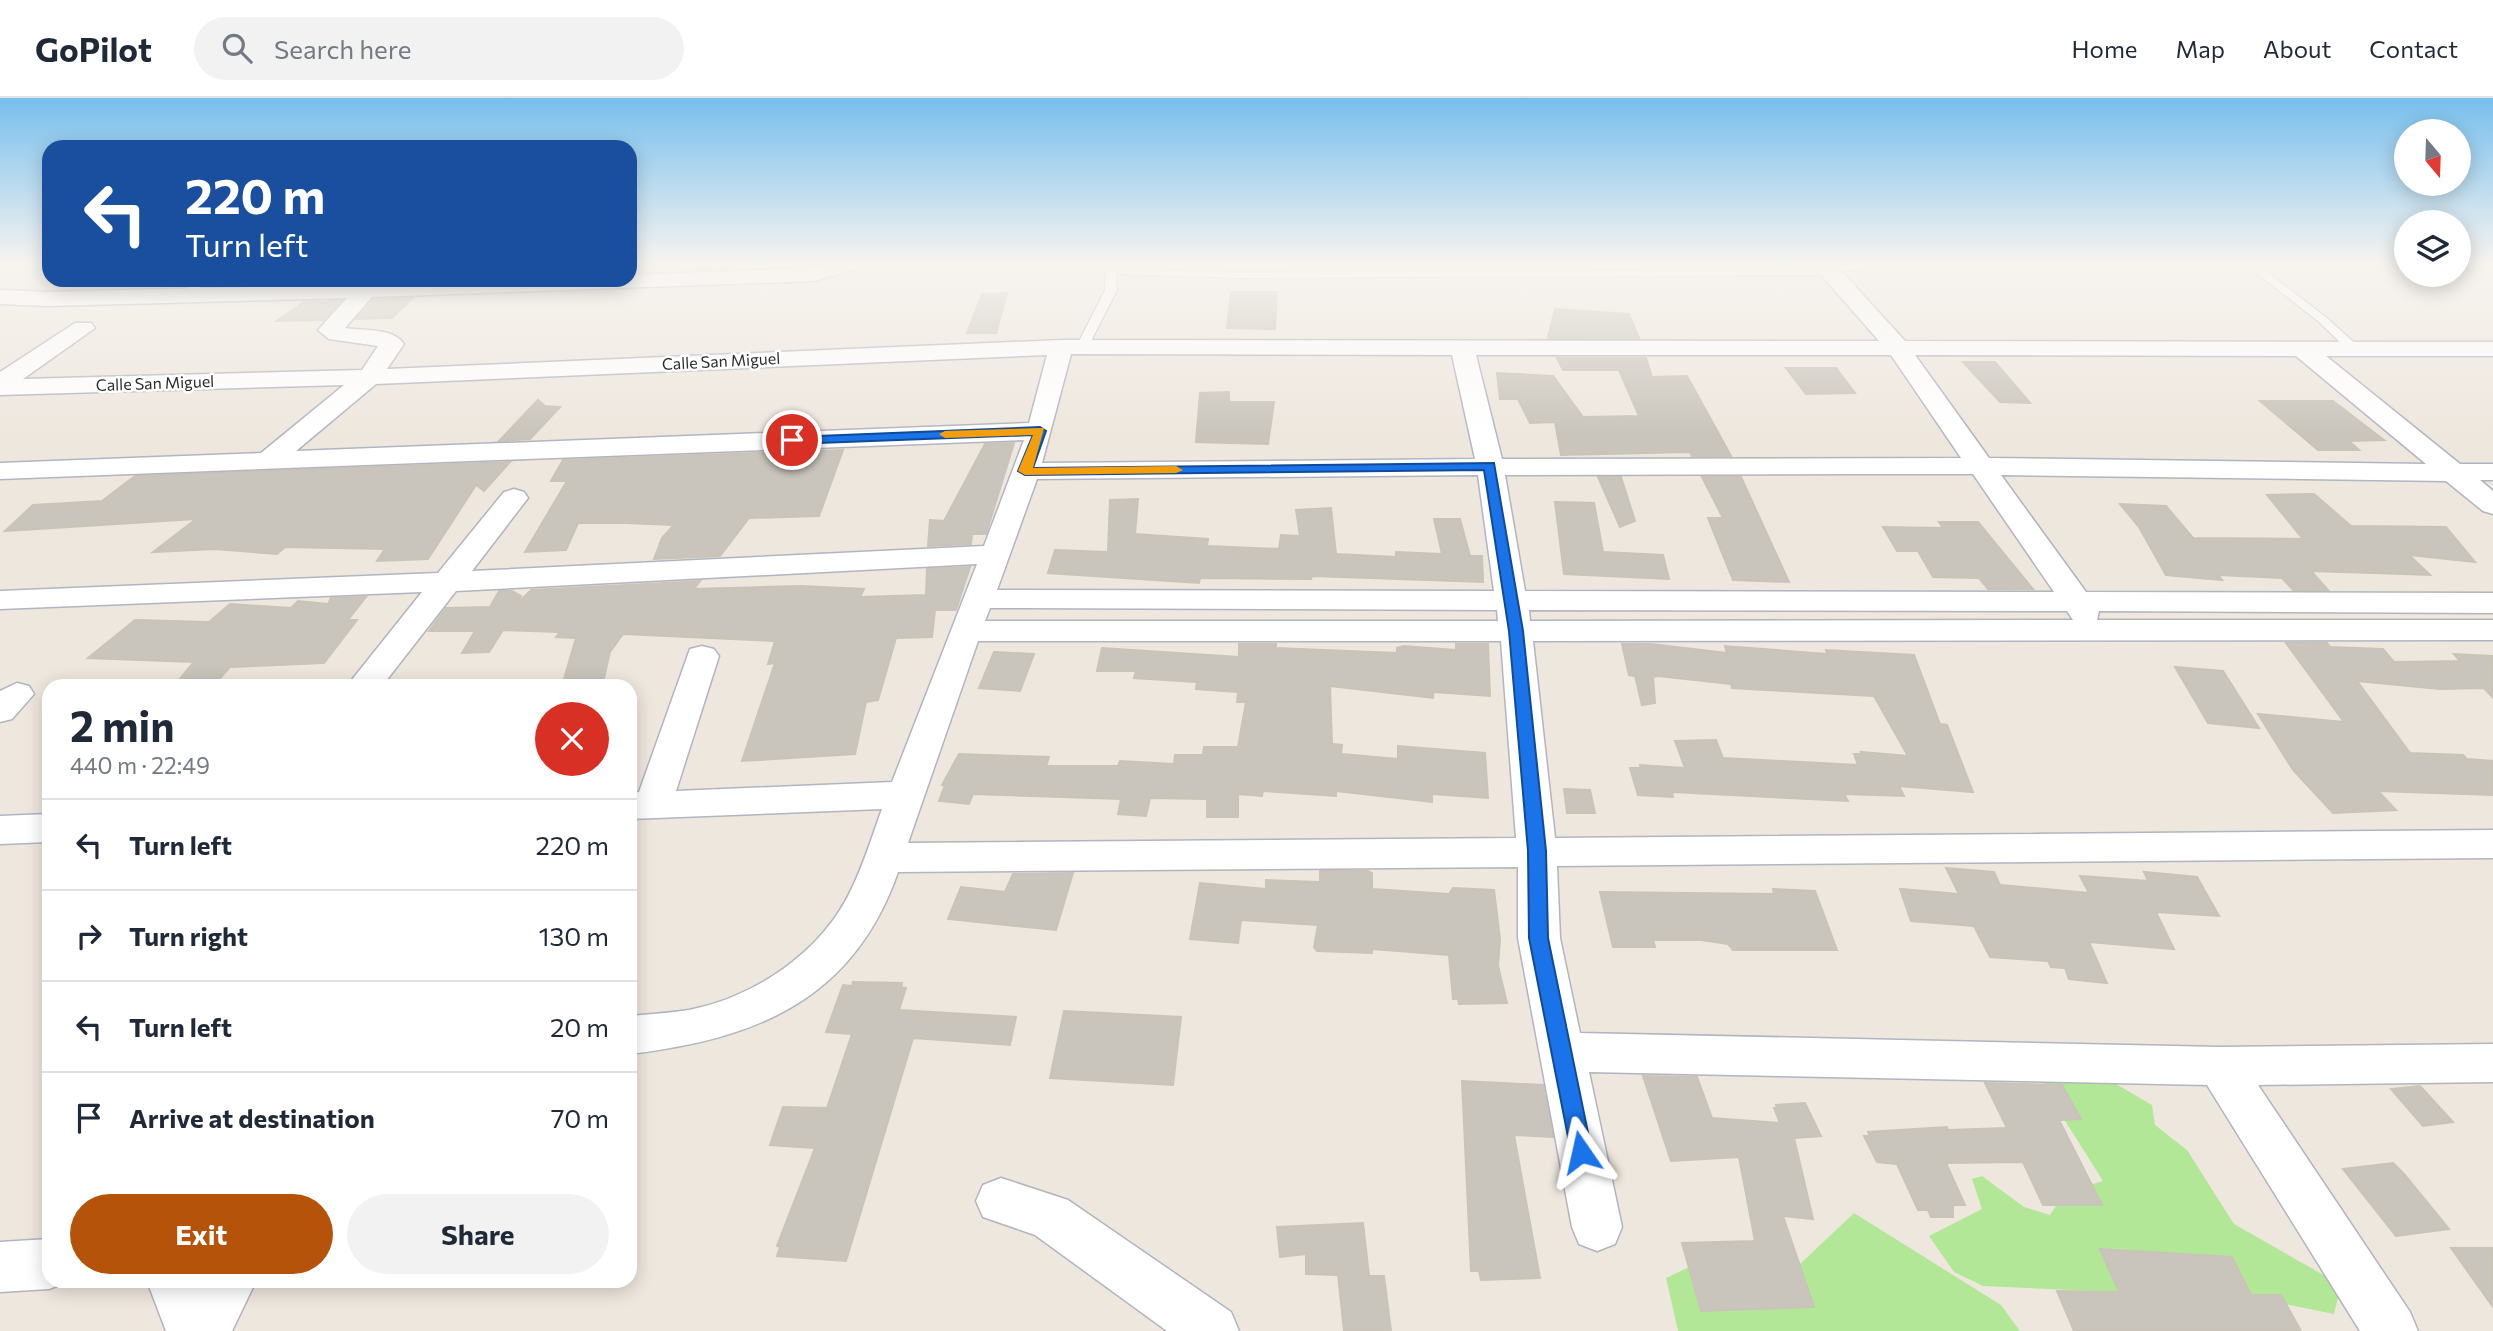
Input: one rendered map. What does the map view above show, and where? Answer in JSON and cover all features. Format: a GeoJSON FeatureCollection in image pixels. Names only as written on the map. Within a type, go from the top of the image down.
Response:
{"type":"FeatureCollection","features":[{"type":"Feature","properties":{"kind":"street"},"geometry":{"type":"LineString","coordinates":[[268,461],[369,377],[392,344],[382,337],[340,336],[330,330],[339,320]]}},
{"type":"Feature","properties":{"kind":"street"},"geometry":{"type":"LineString","coordinates":[[1872,320],[1897,347],[2099,632]]}},
{"type":"Feature","properties":{"kind":"street"},"geometry":{"type":"LineString","coordinates":[[0,385],[83,328]]}},
{"type":"Feature","properties":{"kind":"street"},"geometry":{"type":"LineString","coordinates":[[637,1034],[690,1028],[752,1009],[803,979],[842,940],[870,894],[884,858],[1071,346]]}},
{"type":"Feature","properties":{"kind":"street","name":"Calle San Miguel"},"geometry":{"type":"LineString","coordinates":[[0,385],[369,377],[1071,346],[2493,349]]}},
{"type":"Feature","properties":{"kind":"street"},"geometry":{"type":"LineString","coordinates":[[1462,346],[1490,466],[1513,616],[1537,851],[1539,938],[1597,1227]]}},
{"type":"Feature","properties":{"kind":"street"},"geometry":{"type":"LineString","coordinates":[[2301,348],[2493,505]]}},
{"type":"Feature","properties":{"kind":"street"},"geometry":{"type":"LineString","coordinates":[[0,471],[1040,431]]}},
{"type":"Feature","properties":{"kind":"street"},"geometry":{"type":"LineString","coordinates":[[1025,471],[1490,466],[1980,466],[2493,472]]}},
{"type":"Feature","properties":{"kind":"street"},"geometry":{"type":"LineString","coordinates":[[0,499],[38,470]]}},
{"type":"Feature","properties":{"kind":"street"},"geometry":{"type":"LineString","coordinates":[[369,679],[514,498]]}},
{"type":"Feature","properties":{"kind":"street"},"geometry":{"type":"LineString","coordinates":[[0,600],[445,582],[996,554]]}},
{"type":"Feature","properties":{"kind":"street"},"geometry":{"type":"LineString","coordinates":[[1513,616],[2076,601],[2493,603]]}},
{"type":"Feature","properties":{"kind":"street"},"geometry":{"type":"LineString","coordinates":[[971,615],[1513,616],[2099,632],[2493,630]]}},
{"type":"Feature","properties":{"kind":"street"},"geometry":{"type":"LineString","coordinates":[[702,656],[641,805],[906,795]]}},
{"type":"Feature","properties":{"kind":"street"},"geometry":{"type":"LineString","coordinates":[[0,830],[42,828]]}},
{"type":"Feature","properties":{"kind":"street"},"geometry":{"type":"LineString","coordinates":[[884,858],[2493,844]]}},
{"type":"Feature","properties":{"kind":"street"},"geometry":{"type":"LineString","coordinates":[[1561,1052],[2220,1066],[2493,1063]]}},
{"type":"Feature","properties":{"kind":"street"},"geometry":{"type":"LineString","coordinates":[[2220,1066],[2391,1331]]}},
{"type":"Feature","properties":{"kind":"street"},"geometry":{"type":"LineString","coordinates":[[1001,1201],[1050,1217],[1212,1331]]}},
{"type":"Feature","properties":{"kind":"street"},"geometry":{"type":"LineString","coordinates":[[0,1267],[42,1264]]}},
{"type":"Feature","properties":{"kind":"street"},"geometry":{"type":"LineString","coordinates":[[176,1288],[193,1331]]}},
{"type":"Feature","properties":{"kind":"street"},"geometry":{"type":"LineString","coordinates":[[203,1331],[226,1288]]}},
{"type":"Feature","properties":{"kind":"lane"},"geometry":{"type":"LineString","coordinates":[[1071,346],[1090,320]]}},
{"type":"Feature","properties":{"kind":"lane"},"geometry":{"type":"LineString","coordinates":[[2322,320],[2354,349]]}},
{"type":"Feature","properties":{"kind":"green space"},"geometry":{"type":"Polygon","coordinates":[[[2076,1072],[2116,1084],[2152,1105],[2155,1125],[2187,1150],[2234,1224],[2341,1285],[2334,1314],[2256,1298],[1983,1286],[1954,1272],[1929,1236],[1982,1209],[1972,1179],[1982,1176],[2024,1207],[2050,1215],[2065,1192],[2103,1181],[2042,1084],[2076,1072]]]}},
{"type":"Feature","properties":{"kind":"green space"},"geometry":{"type":"Polygon","coordinates":[[[1854,1213],[2001,1305],[2020,1331],[1678,1331],[1666,1278],[1700,1262],[1782,1281],[1854,1213]]]}},
{"type":"Feature","properties":{"kind":"building"},"geometry":{"type":"Polygon","coordinates":[[[279,320],[324,320],[324,320],[277,321],[279,320]]]}},
{"type":"Feature","properties":{"kind":"building"},"geometry":{"type":"Polygon","coordinates":[[[972,320],[1000,320],[996,333],[967,333],[972,320]]]}},
{"type":"Feature","properties":{"kind":"building"},"geometry":{"type":"Polygon","coordinates":[[[1228,320],[1276,320],[1275,329],[1227,328],[1228,320]]]}},
{"type":"Feature","properties":{"kind":"building"},"geometry":{"type":"Polygon","coordinates":[[[1552,320],[1631,320],[1639,338],[1548,338],[1552,320]]]}},
{"type":"Feature","properties":{"kind":"building"},"geometry":{"type":"Polygon","coordinates":[[[1557,358],[1646,358],[1652,377],[1687,376],[1731,456],[1692,456],[1690,452],[1561,455],[1555,422],[1530,423],[1518,399],[1500,399],[1497,373],[1553,376],[1583,417],[1639,416],[1619,370],[1563,370],[1557,358]]]}},
{"type":"Feature","properties":{"kind":"building"},"geometry":{"type":"Polygon","coordinates":[[[1963,362],[1995,362],[2030,403],[2000,402],[1963,362]]]}},
{"type":"Feature","properties":{"kind":"building"},"geometry":{"type":"Polygon","coordinates":[[[1786,368],[1836,368],[1855,393],[1806,394],[1786,368]]]}},
{"type":"Feature","properties":{"kind":"building"},"geometry":{"type":"Polygon","coordinates":[[[1229,392],[1229,402],[1274,402],[1268,444],[1196,442],[1200,393],[1229,392]]]}},
{"type":"Feature","properties":{"kind":"building"},"geometry":{"type":"Polygon","coordinates":[[[538,400],[545,406],[560,407],[530,439],[499,441],[538,400]]]}},
{"type":"Feature","properties":{"kind":"building"},"geometry":{"type":"Polygon","coordinates":[[[2260,401],[2333,401],[2384,440],[2349,441],[2359,450],[2318,450],[2260,401]]]}},
{"type":"Feature","properties":{"kind":"building"},"geometry":{"type":"Polygon","coordinates":[[[1014,443],[986,534],[972,534],[971,544],[928,546],[930,520],[944,521],[985,444],[1014,443]]]}},
{"type":"Feature","properties":{"kind":"building"},"geometry":{"type":"Polygon","coordinates":[[[843,450],[819,516],[749,518],[720,556],[654,559],[662,538],[674,525],[625,523],[578,523],[566,550],[525,552],[567,481],[551,481],[563,460],[843,450]]]}},
{"type":"Feature","properties":{"kind":"building"},"geometry":{"type":"Polygon","coordinates":[[[510,462],[484,491],[476,485],[428,559],[377,561],[385,549],[285,547],[277,554],[215,549],[153,552],[196,519],[5,531],[33,505],[102,501],[135,476],[510,462]]]}},
{"type":"Feature","properties":{"kind":"building"},"geometry":{"type":"Polygon","coordinates":[[[1598,477],[1621,477],[1635,521],[1620,527],[1598,477]]]}},
{"type":"Feature","properties":{"kind":"building"},"geometry":{"type":"Polygon","coordinates":[[[1702,477],[1741,477],[1789,582],[1733,580],[1708,518],[1723,518],[1702,477]]]}},
{"type":"Feature","properties":{"kind":"building"},"geometry":{"type":"Polygon","coordinates":[[[2314,494],[2351,526],[2446,527],[2475,562],[2409,555],[2430,575],[2311,571],[2328,590],[2293,590],[2282,578],[2218,575],[2222,580],[2166,575],[2139,527],[2120,504],[2166,506],[2193,538],[2303,539],[2267,495],[2314,494]]]}},
{"type":"Feature","properties":{"kind":"building"},"geometry":{"type":"Polygon","coordinates":[[[1138,499],[1135,534],[1208,539],[1207,546],[1279,549],[1281,535],[1300,536],[1296,510],[1331,508],[1336,554],[1396,557],[1396,552],[1442,554],[1434,519],[1460,519],[1470,556],[1482,556],[1483,582],[1312,576],[1311,579],[1200,578],[1199,583],[1048,573],[1055,550],[1108,552],[1110,500],[1138,499]]]}},
{"type":"Feature","properties":{"kind":"building"},"geometry":{"type":"Polygon","coordinates":[[[1555,502],[1594,503],[1603,552],[1663,555],[1669,579],[1564,574],[1555,502]]]}},
{"type":"Feature","properties":{"kind":"building"},"geometry":{"type":"Polygon","coordinates":[[[1939,522],[1978,522],[2033,589],[1988,589],[1979,578],[1933,577],[1918,551],[1897,551],[1883,527],[1943,528],[1939,522]]]}},
{"type":"Feature","properties":{"kind":"building"},"geometry":{"type":"Polygon","coordinates":[[[970,567],[956,610],[935,610],[932,637],[896,638],[878,700],[866,702],[855,754],[742,761],[775,663],[768,664],[775,641],[623,634],[610,652],[604,679],[564,679],[576,638],[556,637],[560,632],[503,630],[489,652],[462,653],[475,631],[429,631],[446,608],[490,607],[499,591],[512,591],[521,596],[515,606],[531,590],[700,581],[694,589],[801,586],[864,589],[860,597],[926,595],[927,569],[970,567]]]}},
{"type":"Feature","properties":{"kind":"building"},"geometry":{"type":"Polygon","coordinates":[[[366,597],[348,620],[357,620],[324,663],[230,667],[219,679],[180,679],[194,662],[88,658],[135,620],[209,622],[230,604],[291,608],[298,601],[328,604],[331,598],[366,597]]]}},
{"type":"Feature","properties":{"kind":"building"},"geometry":{"type":"Polygon","coordinates":[[[2286,643],[2327,643],[2330,647],[2383,649],[2394,662],[2460,661],[2454,654],[2493,656],[2493,698],[2484,688],[2440,689],[2357,681],[2410,753],[2463,755],[2467,759],[2493,761],[2493,795],[2378,791],[2396,810],[2333,813],[2293,770],[2258,714],[2344,722],[2286,643]]]}},
{"type":"Feature","properties":{"kind":"building"},"geometry":{"type":"Polygon","coordinates":[[[1239,644],[1276,644],[1276,648],[1397,653],[1397,648],[1403,646],[1456,650],[1456,644],[1488,644],[1490,696],[1433,692],[1433,698],[1330,686],[1332,744],[1342,745],[1341,754],[1398,759],[1398,746],[1485,753],[1488,798],[1432,794],[1432,802],[1336,791],[1336,796],[1263,791],[1262,796],[1238,794],[1238,817],[1207,817],[1207,799],[1150,798],[1146,816],[1118,814],[1121,799],[973,794],[969,804],[939,801],[945,785],[942,785],[959,754],[1049,757],[1046,766],[1118,766],[1120,761],[1174,764],[1175,755],[1203,755],[1204,747],[1238,747],[1246,702],[1237,702],[1238,692],[1196,689],[1197,682],[1134,678],[1136,671],[1097,671],[1102,648],[1239,657],[1239,644]]]}},
{"type":"Feature","properties":{"kind":"building"},"geometry":{"type":"Polygon","coordinates":[[[1622,644],[1651,644],[1727,653],[1725,646],[1827,654],[1826,650],[1914,655],[1940,724],[1947,725],[1973,792],[1899,786],[1904,796],[1844,794],[1848,801],[1672,792],[1673,797],[1638,795],[1630,768],[1641,768],[1640,765],[1685,768],[1675,741],[1716,740],[1723,758],[1858,765],[1854,754],[1862,754],[1861,752],[1908,756],[1874,696],[1732,688],[1731,684],[1658,676],[1653,677],[1655,703],[1642,705],[1635,676],[1629,675],[1622,644]]]}},
{"type":"Feature","properties":{"kind":"building"},"geometry":{"type":"Polygon","coordinates":[[[994,652],[1034,654],[1020,691],[979,688],[994,652]]]}},
{"type":"Feature","properties":{"kind":"building"},"geometry":{"type":"Polygon","coordinates":[[[2175,667],[2223,671],[2259,728],[2208,723],[2175,667]]]}},
{"type":"Feature","properties":{"kind":"building"},"geometry":{"type":"Polygon","coordinates":[[[1564,789],[1590,790],[1595,813],[1567,813],[1564,789]]]}},
{"type":"Feature","properties":{"kind":"building"},"geometry":{"type":"Polygon","coordinates":[[[1946,868],[1994,872],[2000,885],[2089,893],[2080,876],[2148,881],[2144,872],[2197,877],[2219,916],[2156,912],[2174,949],[2089,942],[2107,983],[2069,979],[2065,968],[2051,967],[2048,961],[1990,957],[1974,926],[1911,921],[1900,889],[1959,894],[1946,868]]]}},
{"type":"Feature","properties":{"kind":"building"},"geometry":{"type":"Polygon","coordinates":[[[1320,871],[1368,871],[1372,873],[1372,889],[1449,894],[1453,888],[1494,890],[1500,939],[1498,966],[1507,1003],[1459,1004],[1458,999],[1453,999],[1449,955],[1372,949],[1372,953],[1317,951],[1314,947],[1318,925],[1241,920],[1238,943],[1190,939],[1200,883],[1266,889],[1266,880],[1320,882],[1320,871]]]}},
{"type":"Feature","properties":{"kind":"building"},"geometry":{"type":"Polygon","coordinates":[[[1073,873],[1056,930],[948,919],[961,887],[1005,892],[1013,874],[1073,873]]]}},
{"type":"Feature","properties":{"kind":"building"},"geometry":{"type":"Polygon","coordinates":[[[1773,889],[1815,891],[1837,950],[1733,950],[1728,944],[1701,940],[1653,940],[1655,947],[1613,947],[1600,892],[1774,894],[1773,889]]]}},
{"type":"Feature","properties":{"kind":"building"},"geometry":{"type":"Polygon","coordinates":[[[853,982],[902,983],[901,987],[906,988],[899,1010],[1016,1017],[1010,1045],[913,1038],[846,1261],[777,1256],[780,1247],[777,1246],[815,1148],[770,1145],[783,1107],[827,1108],[852,1034],[826,1032],[843,985],[852,986],[853,982]]]}},
{"type":"Feature","properties":{"kind":"building"},"geometry":{"type":"Polygon","coordinates":[[[1064,1011],[1181,1017],[1173,1085],[1050,1078],[1064,1011]]]}},
{"type":"Feature","properties":{"kind":"building"},"geometry":{"type":"Polygon","coordinates":[[[1643,1076],[1697,1077],[1712,1118],[1780,1123],[1774,1108],[1777,1108],[1776,1105],[1805,1103],[1821,1136],[1794,1138],[1813,1219],[1783,1216],[1814,1307],[1701,1311],[1682,1243],[1755,1241],[1739,1157],[1671,1161],[1643,1076]]]}},
{"type":"Feature","properties":{"kind":"building"},"geometry":{"type":"Polygon","coordinates":[[[1462,1081],[1543,1085],[1553,1137],[1514,1135],[1540,1278],[1481,1280],[1479,1271],[1471,1271],[1462,1081]]]}},
{"type":"Feature","properties":{"kind":"building"},"geometry":{"type":"Polygon","coordinates":[[[1985,1083],[2062,1085],[2081,1119],[2059,1120],[2102,1205],[2043,1205],[2023,1162],[1946,1163],[1965,1205],[1953,1205],[1953,1217],[1931,1217],[1928,1210],[1918,1210],[1897,1164],[1877,1162],[1864,1136],[1870,1136],[1868,1132],[1947,1127],[1948,1130],[2007,1128],[1985,1083]]]}},
{"type":"Feature","properties":{"kind":"building"},"geometry":{"type":"Polygon","coordinates":[[[2420,1086],[2453,1122],[2423,1126],[2391,1089],[2420,1086]]]}},
{"type":"Feature","properties":{"kind":"building"},"geometry":{"type":"Polygon","coordinates":[[[2393,1163],[2449,1229],[2396,1236],[2343,1169],[2393,1163]]]}},
{"type":"Feature","properties":{"kind":"building"},"geometry":{"type":"Polygon","coordinates":[[[1363,1223],[1369,1276],[1384,1276],[1391,1331],[1344,1331],[1338,1275],[1306,1274],[1306,1254],[1280,1257],[1277,1227],[1363,1223]]]}},
{"type":"Feature","properties":{"kind":"building"},"geometry":{"type":"Polygon","coordinates":[[[2451,1248],[2493,1248],[2493,1307],[2451,1248]]]}},
{"type":"Feature","properties":{"kind":"building"},"geometry":{"type":"Polygon","coordinates":[[[2100,1249],[2232,1257],[2251,1295],[2281,1295],[2301,1331],[2074,1331],[2057,1291],[2119,1292],[2100,1249]]]}},
{"type":"Feature","properties":{"kind":"slow traffic"},"geometry":{"type":"LineString","coordinates":[[945,434],[1040,431],[1025,471],[1176,470]]}},
{"type":"Feature","properties":{"kind":"route"},"geometry":{"type":"LineString","coordinates":[[792,440],[1040,431],[1025,471],[1490,466],[1516,631],[1537,851],[1539,938],[1581,1152]]}}]}
